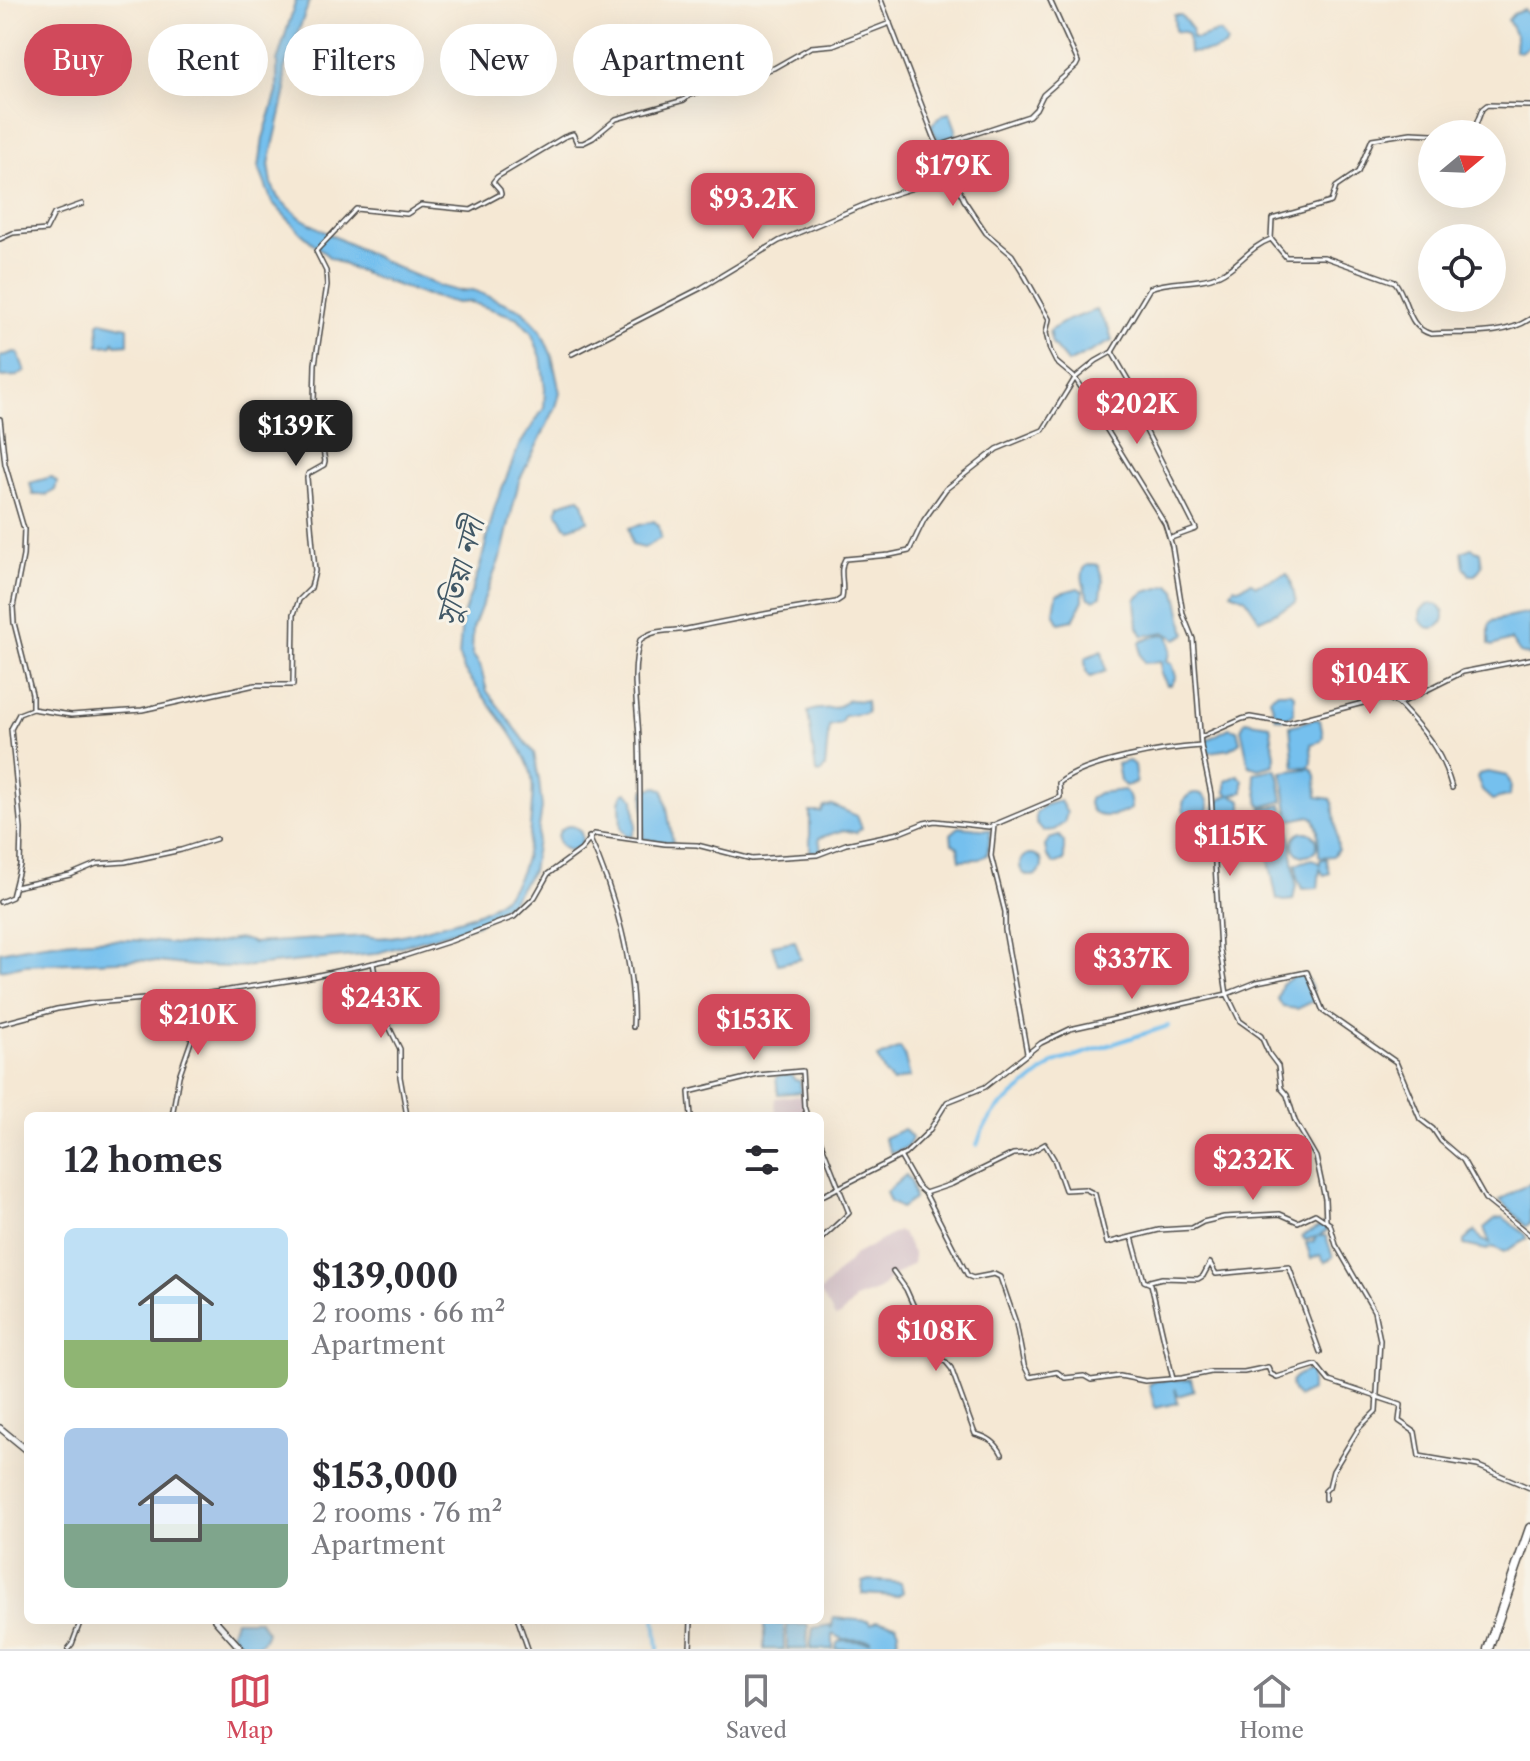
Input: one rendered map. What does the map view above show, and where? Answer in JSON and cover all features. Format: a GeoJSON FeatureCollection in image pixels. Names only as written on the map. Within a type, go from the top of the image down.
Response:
{"type":"FeatureCollection","features":[{"type":"Feature","properties":{"kind":"highway"},"geometry":{"type":"LineString","coordinates":[[1488,1649],[1530,1528]]}},
{"type":"Feature","properties":{"kind":"main road"},"geometry":{"type":"LineString","coordinates":[[0,1428],[24,1448]]}},
{"type":"Feature","properties":{"kind":"main road"},"geometry":{"type":"LineString","coordinates":[[219,1624],[241,1649]]}},
{"type":"Feature","properties":{"kind":"street"},"geometry":{"type":"LineString","coordinates":[[881,0],[938,146],[964,200],[986,233],[1012,255],[1022,271],[1049,319],[1047,342],[1056,362],[1075,378],[1171,538],[1183,614],[1193,639],[1201,746],[1211,794],[1220,950],[1227,994],[1240,1021],[1261,1036],[1278,1066],[1281,1088],[1287,1095],[1295,1121],[1316,1157],[1325,1199],[1326,1221]]}},
{"type":"Feature","properties":{"kind":"street"},"geometry":{"type":"LineString","coordinates":[[938,146],[1029,116],[1043,95],[1076,66],[1078,62],[1050,0]]}},
{"type":"Feature","properties":{"kind":"street"},"geometry":{"type":"LineString","coordinates":[[0,902],[12,897],[20,865],[21,829],[11,729],[19,714],[32,709],[71,715],[142,710],[255,685],[293,685],[294,614],[299,600],[311,588],[315,571],[307,478],[325,461],[316,420],[314,390],[327,285],[326,271],[316,251],[334,229],[356,209],[407,214],[421,205],[471,210],[482,206],[501,194],[493,182],[497,177],[564,137],[573,134],[577,143],[583,143],[625,115],[684,100],[690,95],[774,68],[811,47],[833,45],[890,23]]}},
{"type":"Feature","properties":{"kind":"street"},"geometry":{"type":"LineString","coordinates":[[1478,120],[1487,105],[1530,106]]}},
{"type":"Feature","properties":{"kind":"street"},"geometry":{"type":"LineString","coordinates":[[1418,133],[1372,139],[1358,172],[1336,187],[1331,202],[1272,219],[1271,239],[1286,257],[1324,257],[1395,282],[1413,322],[1424,332],[1501,331],[1530,319]]}},
{"type":"Feature","properties":{"kind":"street"},"geometry":{"type":"LineString","coordinates":[[572,354],[701,288],[779,241],[889,195],[926,184],[937,170],[948,164]]}},
{"type":"Feature","properties":{"kind":"street"},"geometry":{"type":"LineString","coordinates":[[0,239],[13,233],[46,230],[54,214],[82,204]]}},
{"type":"Feature","properties":{"kind":"street"},"geometry":{"type":"LineString","coordinates":[[640,840],[639,739],[634,677],[640,640],[659,630],[683,630],[730,618],[836,602],[842,598],[842,563],[845,559],[909,551],[924,520],[946,489],[997,449],[1038,435],[1043,430],[1075,378],[1112,352],[1150,288],[1195,282],[1219,275],[1232,268],[1252,248],[1271,239]]}},
{"type":"Feature","properties":{"kind":"street"},"geometry":{"type":"LineString","coordinates":[[1112,352],[1137,395],[1129,397],[1196,529],[1171,538]]}},
{"type":"Feature","properties":{"kind":"street"},"geometry":{"type":"LineString","coordinates":[[0,419],[5,464],[24,529],[23,556],[13,607],[14,623],[32,694],[32,709]]}},
{"type":"Feature","properties":{"kind":"street"},"geometry":{"type":"LineString","coordinates":[[1399,704],[1463,672],[1530,659]]}},
{"type":"Feature","properties":{"kind":"street"},"geometry":{"type":"LineString","coordinates":[[1201,737],[1250,717],[1286,723],[1386,697],[1399,704],[1433,743],[1445,763],[1452,788]]}},
{"type":"Feature","properties":{"kind":"street"},"geometry":{"type":"LineString","coordinates":[[0,1024],[93,1003],[197,995],[305,978],[451,941],[514,917],[535,897],[548,874],[581,850],[594,834],[697,845],[752,859],[817,855],[846,844],[899,833],[935,821],[989,827],[1060,797],[1059,783],[1066,777],[1105,763],[1180,747],[1201,746]]}},
{"type":"Feature","properties":{"kind":"street"},"geometry":{"type":"LineString","coordinates":[[995,824],[991,856],[1005,912],[1005,930],[1027,1053]]}},
{"type":"Feature","properties":{"kind":"street"},"geometry":{"type":"LineString","coordinates":[[589,837],[617,914],[633,990],[633,1027]]}},
{"type":"Feature","properties":{"kind":"street"},"geometry":{"type":"LineString","coordinates":[[15,887],[70,875],[96,864],[125,862],[216,839]]}},
{"type":"Feature","properties":{"kind":"street"},"geometry":{"type":"LineString","coordinates":[[373,963],[377,985],[375,998],[400,1049],[400,1077],[406,1112]]}},
{"type":"Feature","properties":{"kind":"street"},"geometry":{"type":"LineString","coordinates":[[824,1195],[900,1156],[929,1131],[947,1102],[985,1087],[1027,1053],[1070,1029],[1227,994],[1257,982],[1307,972],[1323,1011],[1396,1062],[1420,1119],[1463,1160],[1485,1199],[1530,1235]]}},
{"type":"Feature","properties":{"kind":"street"},"geometry":{"type":"LineString","coordinates":[[173,1112],[179,1076],[196,1027],[197,995]]}},
{"type":"Feature","properties":{"kind":"street"},"geometry":{"type":"LineString","coordinates":[[691,1112],[689,1092],[758,1075],[802,1071],[806,1112]]}},
{"type":"Feature","properties":{"kind":"street"},"geometry":{"type":"LineString","coordinates":[[925,1193],[952,1184],[1013,1154],[1029,1153],[1045,1144],[1065,1190],[1085,1189],[1095,1194],[1105,1242],[1159,1230],[1192,1228],[1224,1217],[1280,1214],[1298,1222],[1315,1214],[1326,1221],[1377,1319],[1380,1363],[1376,1411],[1359,1428],[1338,1463],[1325,1491],[1325,1499]]}},
{"type":"Feature","properties":{"kind":"street"},"geometry":{"type":"LineString","coordinates":[[824,1151],[849,1213],[824,1236]]}},
{"type":"Feature","properties":{"kind":"street"},"geometry":{"type":"LineString","coordinates":[[900,1156],[917,1186],[925,1193],[968,1276],[994,1274],[1000,1277],[1030,1377],[1057,1372],[1064,1377],[1084,1376],[1091,1380],[1115,1376],[1145,1381],[1211,1372],[1244,1372],[1264,1367],[1268,1367],[1271,1374],[1277,1377],[1314,1365],[1329,1381],[1401,1405],[1399,1421],[1415,1432],[1419,1456],[1428,1460],[1467,1463],[1530,1488]]}},
{"type":"Feature","properties":{"kind":"street"},"geometry":{"type":"LineString","coordinates":[[1132,1237],[1144,1281],[1198,1279],[1210,1263],[1216,1274],[1289,1267],[1320,1352]]}},
{"type":"Feature","properties":{"kind":"street"},"geometry":{"type":"LineString","coordinates":[[893,1271],[906,1289],[937,1358],[951,1368],[975,1434],[988,1438],[1002,1454]]}},
{"type":"Feature","properties":{"kind":"street"},"geometry":{"type":"LineString","coordinates":[[1150,1281],[1173,1379]]}},
{"type":"Feature","properties":{"kind":"street"},"geometry":{"type":"LineString","coordinates":[[68,1649],[80,1624]]}},
{"type":"Feature","properties":{"kind":"street"},"geometry":{"type":"LineString","coordinates":[[519,1624],[528,1649]]}},
{"type":"Feature","properties":{"kind":"street"},"geometry":{"type":"LineString","coordinates":[[690,1649],[691,1624]]}},
{"type":"Feature","properties":{"kind":"shaded area"},"geometry":{"type":"Polygon","coordinates":[[[802,1095],[805,1112],[776,1112],[775,1098],[802,1095]]]}},
{"type":"Feature","properties":{"kind":"shaded area"},"geometry":{"type":"Polygon","coordinates":[[[898,1231],[914,1255],[913,1263],[879,1290],[857,1298],[840,1316],[835,1317],[824,1299],[824,1288],[856,1254],[898,1231]]]}},
{"type":"Feature","properties":{"kind":"water"},"geometry":{"type":"Polygon","coordinates":[[[296,0],[310,0],[301,24],[289,24],[296,0]]]}},
{"type":"Feature","properties":{"kind":"water"},"geometry":{"type":"Polygon","coordinates":[[[1524,10],[1530,16],[1530,46],[1520,52],[1515,50],[1516,36],[1508,20],[1513,14],[1524,10]]]}},
{"type":"Feature","properties":{"kind":"water"},"geometry":{"type":"Polygon","coordinates":[[[1174,15],[1181,15],[1192,29],[1192,38],[1221,33],[1227,42],[1225,47],[1189,53],[1188,35],[1175,31],[1174,15]]]}},
{"type":"Feature","properties":{"kind":"water"},"geometry":{"type":"Polygon","coordinates":[[[284,39],[285,96],[269,164],[272,185],[278,198],[301,218],[404,271],[439,286],[458,291],[473,290],[522,310],[540,329],[552,356],[560,393],[556,407],[519,481],[502,553],[473,628],[472,654],[480,665],[487,691],[534,753],[542,808],[532,871],[511,901],[477,924],[374,954],[241,967],[139,960],[25,965],[0,970],[0,952],[65,942],[114,940],[211,945],[235,940],[253,943],[409,934],[490,907],[513,886],[525,856],[532,797],[529,767],[508,729],[464,670],[459,657],[462,619],[480,567],[495,506],[519,446],[544,408],[541,357],[531,332],[518,318],[470,302],[457,303],[418,293],[353,269],[329,257],[272,202],[259,168],[263,138],[277,92],[277,62],[284,39]]]}},
{"type":"Feature","properties":{"kind":"water"},"geometry":{"type":"Polygon","coordinates":[[[950,113],[956,129],[955,137],[939,144],[931,125],[942,115],[950,113]]]}},
{"type":"Feature","properties":{"kind":"water"},"geometry":{"type":"Polygon","coordinates":[[[1096,310],[1109,329],[1112,341],[1068,363],[1052,344],[1049,331],[1096,310]]]}},
{"type":"Feature","properties":{"kind":"water"},"geometry":{"type":"Polygon","coordinates":[[[101,321],[128,327],[128,344],[116,345],[114,341],[112,345],[99,346],[98,324],[101,321]]]}},
{"type":"Feature","properties":{"kind":"water"},"geometry":{"type":"Polygon","coordinates":[[[18,353],[25,371],[17,376],[0,377],[0,357],[18,353]]]}},
{"type":"Feature","properties":{"kind":"water"},"geometry":{"type":"Polygon","coordinates":[[[51,477],[57,482],[55,490],[47,495],[33,495],[30,483],[51,477]]]}},
{"type":"Feature","properties":{"kind":"water"},"geometry":{"type":"Polygon","coordinates":[[[579,498],[588,521],[569,528],[557,511],[559,504],[579,498]]]}},
{"type":"Feature","properties":{"kind":"water"},"geometry":{"type":"Polygon","coordinates":[[[654,521],[659,526],[661,538],[644,548],[632,545],[629,528],[654,521]]]}},
{"type":"Feature","properties":{"kind":"water"},"geometry":{"type":"Polygon","coordinates":[[[1471,548],[1480,552],[1482,566],[1475,575],[1470,575],[1464,567],[1462,552],[1471,548]]]}},
{"type":"Feature","properties":{"kind":"water"},"geometry":{"type":"Polygon","coordinates":[[[1098,565],[1103,580],[1101,596],[1094,600],[1087,594],[1083,577],[1086,566],[1098,565]]]}},
{"type":"Feature","properties":{"kind":"water"},"geometry":{"type":"Polygon","coordinates":[[[1287,574],[1296,603],[1260,620],[1245,598],[1231,592],[1234,587],[1251,582],[1256,585],[1287,574]]]}},
{"type":"Feature","properties":{"kind":"water"},"geometry":{"type":"Polygon","coordinates":[[[1170,585],[1176,591],[1186,634],[1176,639],[1165,632],[1143,636],[1138,627],[1136,599],[1145,592],[1170,585]]]}},
{"type":"Feature","properties":{"kind":"water"},"geometry":{"type":"Polygon","coordinates":[[[1078,588],[1083,591],[1083,600],[1073,620],[1059,623],[1054,612],[1057,594],[1078,588]]]}},
{"type":"Feature","properties":{"kind":"water"},"geometry":{"type":"Polygon","coordinates":[[[1432,604],[1443,611],[1444,616],[1437,627],[1432,628],[1421,621],[1420,616],[1427,605],[1432,604]]]}},
{"type":"Feature","properties":{"kind":"water"},"geometry":{"type":"Polygon","coordinates":[[[1530,613],[1530,656],[1520,653],[1511,640],[1492,646],[1489,644],[1492,621],[1530,613]]]}},
{"type":"Feature","properties":{"kind":"water"},"geometry":{"type":"Polygon","coordinates":[[[1161,634],[1168,635],[1170,641],[1166,661],[1172,663],[1176,677],[1171,685],[1167,685],[1161,674],[1161,662],[1144,663],[1140,654],[1140,642],[1161,634]]]}},
{"type":"Feature","properties":{"kind":"water"},"geometry":{"type":"Polygon","coordinates":[[[1102,651],[1106,671],[1090,677],[1085,658],[1102,651]]]}},
{"type":"Feature","properties":{"kind":"water"},"geometry":{"type":"Polygon","coordinates":[[[1278,692],[1294,695],[1294,713],[1286,719],[1276,718],[1270,698],[1278,692]]]}},
{"type":"Feature","properties":{"kind":"water"},"geometry":{"type":"Polygon","coordinates":[[[848,700],[866,701],[867,713],[844,716],[841,723],[829,726],[825,767],[820,773],[816,772],[808,712],[837,707],[848,700]]]}},
{"type":"Feature","properties":{"kind":"water"},"geometry":{"type":"Polygon","coordinates":[[[1320,720],[1323,736],[1321,741],[1311,744],[1312,763],[1308,767],[1294,767],[1290,726],[1320,720]]]}},
{"type":"Feature","properties":{"kind":"water"},"geometry":{"type":"Polygon","coordinates":[[[1245,721],[1270,725],[1274,765],[1259,769],[1249,766],[1241,729],[1245,721]]]}},
{"type":"Feature","properties":{"kind":"water"},"geometry":{"type":"Polygon","coordinates":[[[1229,728],[1237,730],[1240,742],[1230,749],[1209,752],[1207,740],[1229,728]]]}},
{"type":"Feature","properties":{"kind":"water"},"geometry":{"type":"Polygon","coordinates":[[[1129,761],[1134,765],[1136,783],[1125,786],[1120,781],[1117,764],[1129,761]]]}},
{"type":"Feature","properties":{"kind":"water"},"geometry":{"type":"Polygon","coordinates":[[[1311,768],[1316,775],[1317,797],[1331,799],[1333,804],[1338,849],[1333,856],[1319,855],[1314,818],[1289,818],[1282,772],[1311,768]]]}},
{"type":"Feature","properties":{"kind":"water"},"geometry":{"type":"Polygon","coordinates":[[[1276,769],[1283,801],[1262,807],[1254,773],[1276,769]]]}},
{"type":"Feature","properties":{"kind":"water"},"geometry":{"type":"Polygon","coordinates":[[[1488,772],[1507,776],[1511,784],[1510,795],[1492,800],[1482,791],[1477,777],[1488,772]]]}},
{"type":"Feature","properties":{"kind":"water"},"geometry":{"type":"Polygon","coordinates":[[[1238,775],[1243,780],[1243,792],[1232,795],[1242,800],[1242,817],[1218,821],[1216,805],[1230,795],[1226,793],[1226,781],[1238,775]]]}},
{"type":"Feature","properties":{"kind":"water"},"geometry":{"type":"Polygon","coordinates":[[[658,787],[664,791],[673,843],[643,839],[644,792],[658,787]]]}},
{"type":"Feature","properties":{"kind":"water"},"geometry":{"type":"Polygon","coordinates":[[[1124,790],[1129,796],[1131,809],[1111,816],[1093,812],[1089,799],[1098,793],[1124,790]]]}},
{"type":"Feature","properties":{"kind":"water"},"geometry":{"type":"Polygon","coordinates":[[[627,792],[634,799],[636,827],[632,835],[627,836],[621,829],[620,802],[627,792]]]}},
{"type":"Feature","properties":{"kind":"water"},"geometry":{"type":"Polygon","coordinates":[[[1196,793],[1205,797],[1209,806],[1205,815],[1196,819],[1187,815],[1183,806],[1187,797],[1196,793]]]}},
{"type":"Feature","properties":{"kind":"water"},"geometry":{"type":"Polygon","coordinates":[[[1060,801],[1067,813],[1064,823],[1054,830],[1043,831],[1036,823],[1036,813],[1045,805],[1060,801]]]}},
{"type":"Feature","properties":{"kind":"water"},"geometry":{"type":"Polygon","coordinates":[[[832,805],[857,816],[862,828],[856,833],[844,830],[819,838],[821,851],[810,852],[810,812],[821,812],[824,807],[832,805]]]}},
{"type":"Feature","properties":{"kind":"water"},"geometry":{"type":"Polygon","coordinates":[[[1282,805],[1285,816],[1273,820],[1288,822],[1296,885],[1293,900],[1284,901],[1277,899],[1265,842],[1257,842],[1256,826],[1265,821],[1261,818],[1261,809],[1282,805]]]}},
{"type":"Feature","properties":{"kind":"water"},"geometry":{"type":"Polygon","coordinates":[[[570,826],[578,830],[582,838],[578,846],[570,850],[562,846],[558,838],[562,830],[570,826]]]}},
{"type":"Feature","properties":{"kind":"water"},"geometry":{"type":"Polygon","coordinates":[[[959,827],[991,830],[987,855],[979,859],[960,860],[951,834],[959,827]]]}},
{"type":"Feature","properties":{"kind":"water"},"geometry":{"type":"Polygon","coordinates":[[[1305,832],[1314,835],[1317,844],[1314,853],[1305,856],[1296,853],[1293,844],[1296,835],[1305,832]]]}},
{"type":"Feature","properties":{"kind":"water"},"geometry":{"type":"Polygon","coordinates":[[[1059,836],[1064,842],[1064,860],[1054,864],[1047,856],[1045,846],[1049,839],[1059,836]]]}},
{"type":"Feature","properties":{"kind":"water"},"geometry":{"type":"Polygon","coordinates":[[[1027,854],[1035,854],[1042,865],[1035,876],[1027,876],[1020,869],[1020,861],[1027,854]]]}},
{"type":"Feature","properties":{"kind":"water"},"geometry":{"type":"Polygon","coordinates":[[[1326,858],[1330,873],[1324,875],[1320,869],[1318,888],[1302,889],[1296,864],[1312,859],[1320,864],[1320,860],[1326,858]]]}},
{"type":"Feature","properties":{"kind":"water"},"geometry":{"type":"Polygon","coordinates":[[[795,941],[801,959],[778,964],[772,945],[795,941]]]}},
{"type":"Feature","properties":{"kind":"water"},"geometry":{"type":"Polygon","coordinates":[[[1305,975],[1314,1001],[1297,1009],[1283,1007],[1278,999],[1282,984],[1295,976],[1305,975]]]}},
{"type":"Feature","properties":{"kind":"water"},"geometry":{"type":"Polygon","coordinates":[[[900,1048],[910,1077],[893,1082],[877,1058],[900,1048]]]}},
{"type":"Feature","properties":{"kind":"water"},"geometry":{"type":"Polygon","coordinates":[[[791,1075],[800,1081],[801,1092],[778,1094],[776,1077],[791,1075]]]}},
{"type":"Feature","properties":{"kind":"water"},"geometry":{"type":"Polygon","coordinates":[[[904,1129],[911,1141],[904,1148],[891,1153],[884,1138],[904,1129]]]}},
{"type":"Feature","properties":{"kind":"water"},"geometry":{"type":"Polygon","coordinates":[[[906,1175],[911,1181],[914,1199],[901,1208],[890,1202],[886,1192],[906,1175]]]}},
{"type":"Feature","properties":{"kind":"water"},"geometry":{"type":"Polygon","coordinates":[[[1530,1183],[1530,1223],[1526,1226],[1500,1200],[1530,1183]]]}},
{"type":"Feature","properties":{"kind":"water"},"geometry":{"type":"Polygon","coordinates":[[[1503,1217],[1527,1239],[1504,1252],[1493,1247],[1487,1250],[1464,1245],[1464,1241],[1475,1231],[1481,1240],[1490,1243],[1484,1228],[1503,1217]]]}},
{"type":"Feature","properties":{"kind":"water"},"geometry":{"type":"Polygon","coordinates":[[[1324,1224],[1328,1230],[1319,1236],[1326,1236],[1333,1257],[1325,1262],[1320,1255],[1311,1259],[1306,1243],[1314,1241],[1316,1237],[1305,1240],[1302,1236],[1324,1224]]]}},
{"type":"Feature","properties":{"kind":"water"},"geometry":{"type":"Polygon","coordinates":[[[1311,1370],[1311,1391],[1298,1397],[1291,1383],[1300,1374],[1311,1370]]]}},
{"type":"Feature","properties":{"kind":"water"},"geometry":{"type":"Polygon","coordinates":[[[1191,1379],[1194,1391],[1178,1396],[1175,1388],[1178,1403],[1155,1408],[1149,1385],[1155,1381],[1191,1379]]]}},
{"type":"Feature","properties":{"kind":"water"},"geometry":{"type":"Polygon","coordinates":[[[863,1582],[901,1583],[903,1592],[897,1596],[862,1594],[863,1582]]]}},
{"type":"Feature","properties":{"kind":"water"},"geometry":{"type":"Polygon","coordinates":[[[833,1618],[896,1624],[899,1631],[895,1649],[836,1649],[837,1643],[842,1640],[870,1640],[843,1639],[833,1634],[833,1649],[810,1649],[813,1628],[831,1625],[832,1629],[833,1618]]]}},
{"type":"Feature","properties":{"kind":"water"},"geometry":{"type":"Polygon","coordinates":[[[234,1624],[262,1624],[267,1632],[256,1647],[244,1649],[231,1632],[234,1624]]]}},
{"type":"Feature","properties":{"kind":"water"},"geometry":{"type":"Polygon","coordinates":[[[764,1624],[784,1624],[784,1649],[764,1649],[764,1624]]]}},
{"type":"Feature","properties":{"kind":"water"},"geometry":{"type":"Polygon","coordinates":[[[787,1625],[808,1625],[807,1649],[787,1649],[787,1625]]]}},
{"type":"Feature","properties":{"kind":"waterway"},"geometry":{"type":"LineString","coordinates":[[977,1145],[983,1129],[998,1108],[1054,1063],[1168,1026]]}},
{"type":"Feature","properties":{"kind":"waterway"},"geometry":{"type":"LineString","coordinates":[[655,1624],[658,1649]]}},
{"type":"Feature","properties":{"kind":"water label","name":"সুতিয়া নদী"},"geometry":{"type":"Point","coordinates":[460,572]}}]}
